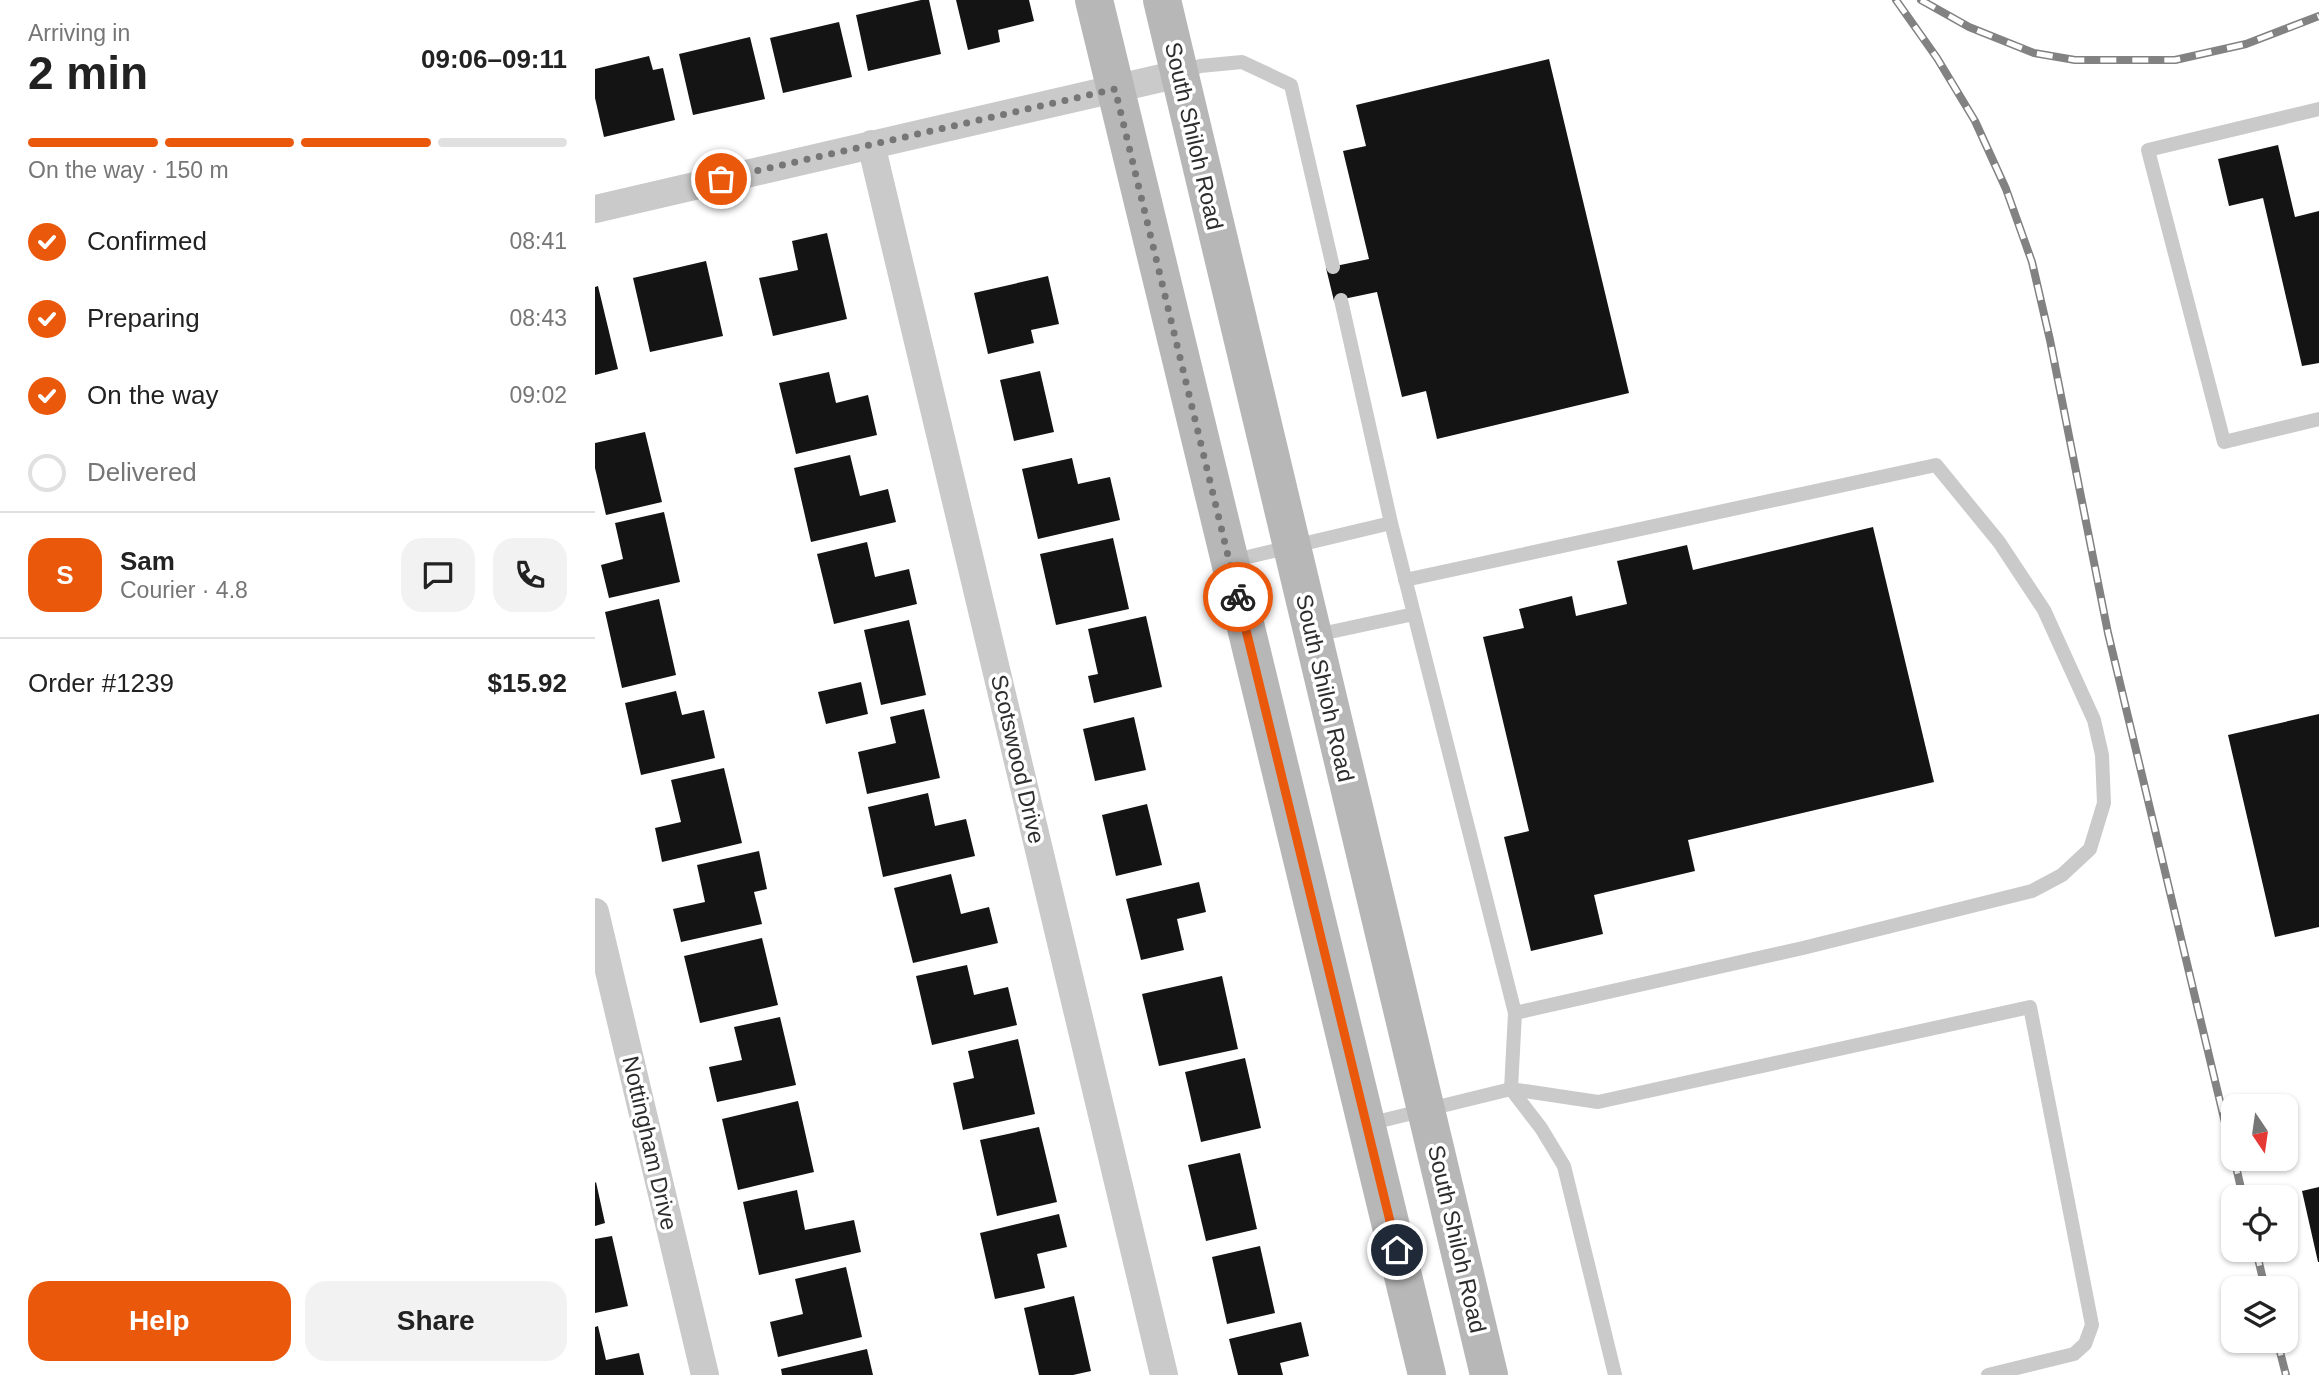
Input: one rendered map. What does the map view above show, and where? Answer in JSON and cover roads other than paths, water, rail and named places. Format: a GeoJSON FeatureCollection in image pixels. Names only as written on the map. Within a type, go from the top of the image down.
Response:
{"type":"FeatureCollection","features":[{"type":"Feature","properties":{"kind":"main road"},"geometry":{"type":"LineString","coordinates":[[1094,0],[1427,1375]]}},
{"type":"Feature","properties":{"kind":"main road","name":"South Shiloh Road"},"geometry":{"type":"LineString","coordinates":[[1162,0],[1489,1375]]}},
{"type":"Feature","properties":{"kind":"street"},"geometry":{"type":"LineString","coordinates":[[595,209],[1179,74]]}},
{"type":"Feature","properties":{"kind":"street","name":"Scotswood Drive"},"geometry":{"type":"LineString","coordinates":[[871,144],[1164,1375]]}},
{"type":"Feature","properties":{"kind":"street","name":"Nottingham Drive"},"geometry":{"type":"LineString","coordinates":[[595,912],[705,1375]]}},
{"type":"Feature","properties":{"kind":"lane"},"geometry":{"type":"LineString","coordinates":[[1179,74],[1200,66],[1242,62],[1291,85],[1333,267]]}},
{"type":"Feature","properties":{"kind":"lane"},"geometry":{"type":"LineString","coordinates":[[2319,109],[2148,150],[2224,442],[2319,419]]}},
{"type":"Feature","properties":{"kind":"lane"},"geometry":{"type":"LineString","coordinates":[[1341,300],[1391,523],[1515,1013],[1511,1089],[1541,1128],[1564,1166],[1615,1375]]}},
{"type":"Feature","properties":{"kind":"lane"},"geometry":{"type":"LineString","coordinates":[[1405,580],[1937,465],[1999,542],[2043,610],[2094,720],[2102,755],[2104,803],[2089,849],[2062,875],[2032,891],[1803,948],[1515,1013]]}},
{"type":"Feature","properties":{"kind":"lane"},"geometry":{"type":"LineString","coordinates":[[1230,562],[1391,523]]}},
{"type":"Feature","properties":{"kind":"lane"},"geometry":{"type":"LineString","coordinates":[[1313,636],[1414,614]]}},
{"type":"Feature","properties":{"kind":"lane"},"geometry":{"type":"LineString","coordinates":[[1367,1124],[1511,1089],[1598,1102],[2030,1007],[2092,1325],[2085,1344],[2074,1354],[1987,1375]]}},
{"type":"Feature","properties":{"kind":"railway"},"geometry":{"type":"LineString","coordinates":[[1896,0],[1937,58],[1975,121],[2006,189],[2032,262],[2108,633],[2221,1106]]}},
{"type":"Feature","properties":{"kind":"railway"},"geometry":{"type":"LineString","coordinates":[[1921,0],[1969,27],[2034,53],[2075,60],[2175,60],[2246,44],[2319,16]]}},
{"type":"Feature","properties":{"kind":"railway"},"geometry":{"type":"LineString","coordinates":[[2237,1171],[2240,1185]]}},
{"type":"Feature","properties":{"kind":"railway"},"geometry":{"type":"LineString","coordinates":[[2259,1262],[2262,1276]]}},
{"type":"Feature","properties":{"kind":"railway"},"geometry":{"type":"LineString","coordinates":[[2280,1353],[2286,1375]]}}]}
